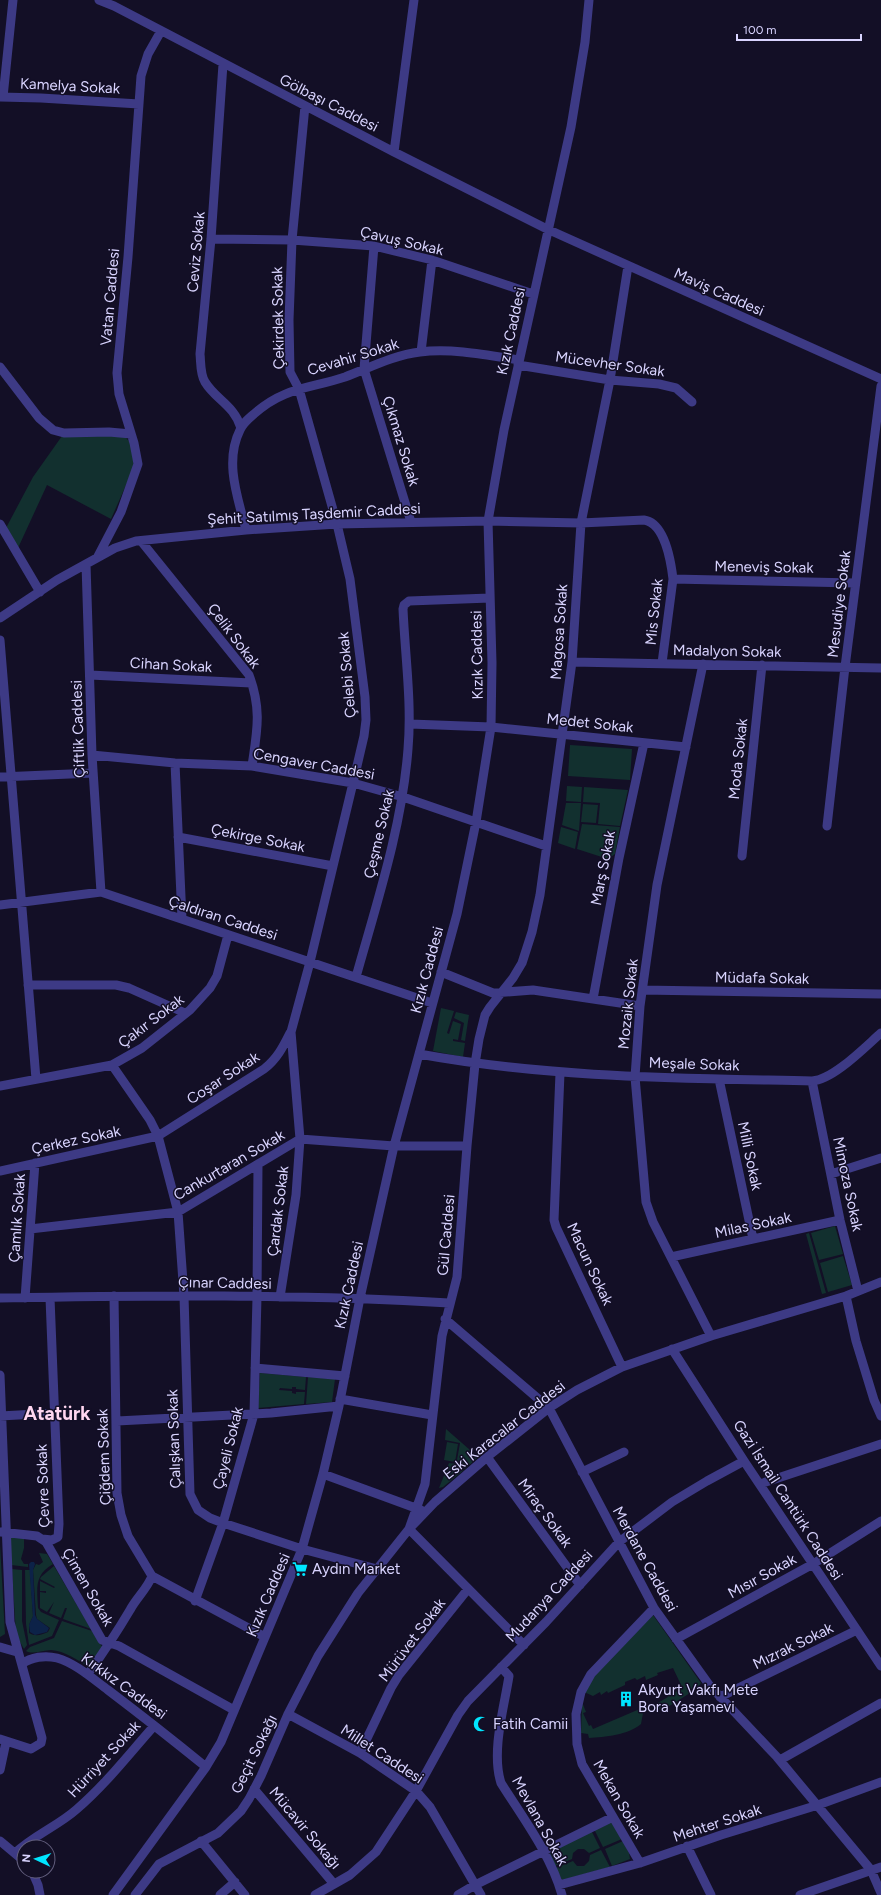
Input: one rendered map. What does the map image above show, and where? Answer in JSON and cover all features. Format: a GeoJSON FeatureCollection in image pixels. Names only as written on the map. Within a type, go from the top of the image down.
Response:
{"type":"FeatureCollection","features":[{"type":"Feature","properties":{"kind":"street"},"geometry":{"type":"LineString","coordinates":[[1,97],[13,0]]}},
{"type":"Feature","properties":{"kind":"street","name":"Gölbaşı Caddesi"},"geometry":{"type":"LineString","coordinates":[[100,0],[394,152],[547,229]]}},
{"type":"Feature","properties":{"kind":"street"},"geometry":{"type":"LineString","coordinates":[[394,152],[414,0]]}},
{"type":"Feature","properties":{"kind":"street","name":"Kızık Caddesi"},"geometry":{"type":"LineString","coordinates":[[114,1895],[206,1767],[220,1742],[302,1549],[323,1474],[340,1402],[360,1298],[394,1146],[457,914],[476,822],[491,727],[492,663],[488,521],[504,430],[570,127],[585,42],[589,0]]}},
{"type":"Feature","properties":{"kind":"street","name":"Vatan Caddesi"},"geometry":{"type":"LineString","coordinates":[[96,559],[114,527],[136,474],[138,455],[119,394],[117,373],[128,257],[141,76],[144,66],[161,31]]}},
{"type":"Feature","properties":{"kind":"street","name":"Ceviz Sokak"},"geometry":{"type":"LineString","coordinates":[[223,64],[211,239],[200,354],[204,381],[235,413],[241,428]]}},
{"type":"Feature","properties":{"kind":"street","name":"Kamelya Sokak"},"geometry":{"type":"LineString","coordinates":[[1,97],[139,104]]}},
{"type":"Feature","properties":{"kind":"street","name":"Çekirdek Sokak"},"geometry":{"type":"LineString","coordinates":[[305,106],[292,240],[289,320],[290,372],[299,389],[337,524]]}},
{"type":"Feature","properties":{"kind":"street","name":"Maviş Caddesi"},"geometry":{"type":"LineString","coordinates":[[547,229],[881,379]]}},
{"type":"Feature","properties":{"kind":"street","name":"Çavuş Sokak"},"geometry":{"type":"LineString","coordinates":[[211,239],[292,240],[374,246],[432,260],[533,294]]}},
{"type":"Feature","properties":{"kind":"street"},"geometry":{"type":"LineString","coordinates":[[364,369],[374,246]]}},
{"type":"Feature","properties":{"kind":"street"},"geometry":{"type":"LineString","coordinates":[[421,352],[432,260]]}},
{"type":"Feature","properties":{"kind":"street","name":"Magosa Sokak"},"geometry":{"type":"LineString","coordinates":[[500,993],[513,978],[526,954],[536,914],[563,735],[572,662],[581,523],[610,380],[628,266]]}},
{"type":"Feature","properties":{"kind":"street","name":"Cevahir Sokak"},"geometry":{"type":"LineString","coordinates":[[246,530],[235,485],[232,460],[236,439],[245,422],[272,399],[299,389],[343,377],[397,358],[421,352],[464,353],[519,362]]}},
{"type":"Feature","properties":{"kind":"street","name":"Mücevher Sokak"},"geometry":{"type":"LineString","coordinates":[[519,362],[610,380],[668,386],[680,392],[692,402]]}},
{"type":"Feature","properties":{"kind":"street"},"geometry":{"type":"LineString","coordinates":[[0,367],[39,418],[53,430],[64,433],[109,432],[131,434]]}},
{"type":"Feature","properties":{"kind":"street","name":"Çıkmaz Sokak"},"geometry":{"type":"LineString","coordinates":[[364,369],[411,522]]}},
{"type":"Feature","properties":{"kind":"street","name":"Mesudiye Sokak"},"geometry":{"type":"LineString","coordinates":[[827,826],[855,583],[881,386]]}},
{"type":"Feature","properties":{"kind":"street","name":"Şehit Satılmış Taşdemir Caddesi"},"geometry":{"type":"LineString","coordinates":[[0,618],[86,564],[126,544],[141,541],[246,530],[337,524],[488,521],[581,523],[651,521]]}},
{"type":"Feature","properties":{"kind":"street","name":"Mis Sokak"},"geometry":{"type":"LineString","coordinates":[[651,521],[656,526],[663,538],[670,562],[673,580],[662,663]]}},
{"type":"Feature","properties":{"kind":"street"},"geometry":{"type":"LineString","coordinates":[[0,524],[40,592]]}},
{"type":"Feature","properties":{"kind":"street","name":"Çelebi Sokak"},"geometry":{"type":"LineString","coordinates":[[310,962],[364,736],[365,697],[350,580],[337,524]]}},
{"type":"Feature","properties":{"kind":"street","name":"Çelik Sokak"},"geometry":{"type":"LineString","coordinates":[[141,541],[249,675],[258,713],[252,766]]}},
{"type":"Feature","properties":{"kind":"street","name":"Çiftlik Caddesi"},"geometry":{"type":"LineString","coordinates":[[86,564],[92,755],[101,892]]}},
{"type":"Feature","properties":{"kind":"street","name":"Meneviş Sokak"},"geometry":{"type":"LineString","coordinates":[[673,580],[855,583]]}},
{"type":"Feature","properties":{"kind":"street","name":"Çeşme Sokak"},"geometry":{"type":"LineString","coordinates":[[356,977],[386,868],[403,797],[410,724],[403,609],[404,605],[409,601],[490,598]]}},
{"type":"Feature","properties":{"kind":"street"},"geometry":{"type":"LineString","coordinates":[[0,640],[36,1079]]}},
{"type":"Feature","properties":{"kind":"street","name":"Madalyon Sokak"},"geometry":{"type":"LineString","coordinates":[[572,662],[881,668]]}},
{"type":"Feature","properties":{"kind":"street","name":"Mozaik Sokak"},"geometry":{"type":"LineString","coordinates":[[703,664],[657,885],[640,1006],[635,1077],[646,1202],[653,1222],[711,1336]]}},
{"type":"Feature","properties":{"kind":"street","name":"Moda Sokak"},"geometry":{"type":"LineString","coordinates":[[742,856],[762,665]]}},
{"type":"Feature","properties":{"kind":"street","name":"Cihan Sokak"},"geometry":{"type":"LineString","coordinates":[[90,675],[252,683]]}},
{"type":"Feature","properties":{"kind":"street","name":"Medet Sokak"},"geometry":{"type":"LineString","coordinates":[[410,724],[491,727],[686,748]]}},
{"type":"Feature","properties":{"kind":"street","name":"Marş Sokak"},"geometry":{"type":"LineString","coordinates":[[593,999],[619,858],[644,743]]}},
{"type":"Feature","properties":{"kind":"street","name":"Cengaver Caddesi"},"geometry":{"type":"LineString","coordinates":[[92,755],[175,763],[252,766],[353,783],[403,797],[546,846]]}},
{"type":"Feature","properties":{"kind":"street"},"geometry":{"type":"LineString","coordinates":[[175,763],[182,919]]}},
{"type":"Feature","properties":{"kind":"street"},"geometry":{"type":"LineString","coordinates":[[0,777],[93,773]]}},
{"type":"Feature","properties":{"kind":"street","name":"Çekirge Sokak"},"geometry":{"type":"LineString","coordinates":[[178,836],[333,866]]}},
{"type":"Feature","properties":{"kind":"street","name":"Çaldıran Caddesi"},"geometry":{"type":"LineString","coordinates":[[0,905],[101,892],[432,1003]]}},
{"type":"Feature","properties":{"kind":"street","name":"Çakır Sokak"},"geometry":{"type":"LineString","coordinates":[[0,1086],[112,1065],[142,1048],[186,1013],[202,997],[217,976],[228,935]]}},
{"type":"Feature","properties":{"kind":"street","name":"Çardak Sokak"},"geometry":{"type":"LineString","coordinates":[[280,1297],[296,1195],[300,1139],[291,1032],[310,962]]}},
{"type":"Feature","properties":{"kind":"street"},"geometry":{"type":"LineString","coordinates":[[441,972],[486,992],[500,993],[533,990],[640,1006]]}},
{"type":"Feature","properties":{"kind":"street"},"geometry":{"type":"LineString","coordinates":[[28,985],[116,984],[129,988],[186,1013]]}},
{"type":"Feature","properties":{"kind":"street","name":"Müdafa Sokak"},"geometry":{"type":"LineString","coordinates":[[642,990],[881,994]]}},
{"type":"Feature","properties":{"kind":"street","name":"Gül Caddesi"},"geometry":{"type":"LineString","coordinates":[[421,1510],[445,1319],[457,1277],[460,1259],[467,1146],[475,1064],[485,1016],[500,993]]}},
{"type":"Feature","properties":{"kind":"street","name":"Coşar Sokak"},"geometry":{"type":"LineString","coordinates":[[158,1136],[273,1062],[282,1050],[291,1032]]}},
{"type":"Feature","properties":{"kind":"street","name":"Meşale Sokak"},"geometry":{"type":"LineString","coordinates":[[419,1054],[475,1064],[560,1073],[635,1077],[812,1081],[824,1078],[856,1056],[881,1033]]}},
{"type":"Feature","properties":{"kind":"street","name":"Çalışkan Sokak"},"geometry":{"type":"LineString","coordinates":[[112,1065],[150,1120],[158,1136],[178,1212],[184,1296],[190,1494],[198,1510],[210,1518],[223,1523],[302,1549],[377,1569]]}},
{"type":"Feature","properties":{"kind":"street","name":"Macun Sokak"},"geometry":{"type":"LineString","coordinates":[[560,1073],[554,1220],[622,1367]]}},
{"type":"Feature","properties":{"kind":"street","name":"Milli Sokak"},"geometry":{"type":"LineString","coordinates":[[719,1079],[753,1239]]}},
{"type":"Feature","properties":{"kind":"street","name":"Mimoza Sokak"},"geometry":{"type":"LineString","coordinates":[[812,1081],[840,1220],[858,1291]]}},
{"type":"Feature","properties":{"kind":"street","name":"Çerkez Sokak"},"geometry":{"type":"LineString","coordinates":[[0,1171],[158,1136]]}},
{"type":"Feature","properties":{"kind":"street","name":"Cankurtaran Sokak"},"geometry":{"type":"LineString","coordinates":[[30,1229],[178,1212],[300,1139],[394,1146],[467,1146]]}},
{"type":"Feature","properties":{"kind":"street"},"geometry":{"type":"LineString","coordinates":[[831,1174],[881,1158]]}},
{"type":"Feature","properties":{"kind":"street","name":"Çamlık Sokak"},"geometry":{"type":"LineString","coordinates":[[25,1298],[34,1164]]}},
{"type":"Feature","properties":{"kind":"street","name":"Çayeli Sokak"},"geometry":{"type":"LineString","coordinates":[[195,1601],[223,1523],[254,1414],[258,1164]]}},
{"type":"Feature","properties":{"kind":"street","name":"Milas Sokak"},"geometry":{"type":"LineString","coordinates":[[671,1257],[840,1220]]}},
{"type":"Feature","properties":{"kind":"street","name":"Eski Karacalar Caddesi"},"geometry":{"type":"LineString","coordinates":[[288,1714],[315,1662],[337,1626],[377,1569],[409,1529],[421,1510],[549,1408],[578,1390],[622,1367],[711,1336],[846,1296],[881,1282]]}},
{"type":"Feature","properties":{"kind":"street","name":"Çınar Caddesi"},"geometry":{"type":"LineString","coordinates":[[0,1298],[114,1296],[280,1297],[360,1298],[449,1303]]}},
{"type":"Feature","properties":{"kind":"street","name":"Çiğdem Sokak"},"geometry":{"type":"LineString","coordinates":[[114,1296],[117,1493],[121,1515],[128,1536],[152,1576],[195,1601],[265,1637]]}},
{"type":"Feature","properties":{"kind":"street"},"geometry":{"type":"LineString","coordinates":[[846,1296],[856,1341],[874,1400],[881,1416]]}},
{"type":"Feature","properties":{"kind":"street","name":"Çevre Sokak"},"geometry":{"type":"LineString","coordinates":[[42,1539],[56,1539],[59,1534],[50,1298]]}},
{"type":"Feature","properties":{"kind":"street","name":"Merdane Caddesi"},"geometry":{"type":"LineString","coordinates":[[445,1319],[549,1408],[654,1608],[710,1686],[780,1760],[871,1870],[881,1893]]}},
{"type":"Feature","properties":{"kind":"street","name":"Gazi İsmail Cantürk Caddesi"},"geometry":{"type":"LineString","coordinates":[[672,1349],[744,1461],[881,1666]]}},
{"type":"Feature","properties":{"kind":"street"},"geometry":{"type":"LineString","coordinates":[[255,1368],[345,1376]]}},
{"type":"Feature","properties":{"kind":"street"},"geometry":{"type":"LineString","coordinates":[[0,1375],[3,1533],[10,1622],[17,1652],[22,1664],[42,1738],[40,1743],[31,1750],[3,1741],[0,1770]]}},
{"type":"Feature","properties":{"kind":"street"},"geometry":{"type":"LineString","coordinates":[[117,1421],[254,1414],[340,1402],[432,1415]]}},
{"type":"Feature","properties":{"kind":"street"},"geometry":{"type":"LineString","coordinates":[[1,1416],[55,1413]]}},
{"type":"Feature","properties":{"kind":"street"},"geometry":{"type":"LineString","coordinates":[[760,1484],[881,1444]]}},
{"type":"Feature","properties":{"kind":"street"},"geometry":{"type":"LineString","coordinates":[[582,1472],[624,1452]]}},
{"type":"Feature","properties":{"kind":"street","name":"Miraç Sokak"},"geometry":{"type":"LineString","coordinates":[[487,1457],[580,1585]]}},
{"type":"Feature","properties":{"kind":"street","name":"Mudanya Caddesi"},"geometry":{"type":"LineString","coordinates":[[315,1895],[350,1875],[376,1852],[416,1791],[458,1715],[477,1691],[524,1644],[619,1542],[672,1502],[744,1461]]}},
{"type":"Feature","properties":{"kind":"street"},"geometry":{"type":"LineString","coordinates":[[323,1474],[421,1510]]}},
{"type":"Feature","properties":{"kind":"street","name":"Mısır Sokak"},"geometry":{"type":"LineString","coordinates":[[676,1640],[813,1564],[881,1521]]}},
{"type":"Feature","properties":{"kind":"street"},"geometry":{"type":"LineString","coordinates":[[409,1529],[524,1644]]}},
{"type":"Feature","properties":{"kind":"street","name":"Çimen Sokak"},"geometry":{"type":"LineString","coordinates":[[3,1533],[37,1536],[46,1542],[102,1640],[119,1646],[234,1710]]}},
{"type":"Feature","properties":{"kind":"street"},"geometry":{"type":"LineString","coordinates":[[88,1674],[110,1644],[130,1609],[148,1586],[152,1576]]}},
{"type":"Feature","properties":{"kind":"street","name":"Mürüvet Sokak"},"geometry":{"type":"LineString","coordinates":[[360,1753],[391,1688],[399,1675],[468,1589]]}},
{"type":"Feature","properties":{"kind":"street","name":"Mekan Sokak"},"geometry":{"type":"LineString","coordinates":[[640,1863],[582,1764],[577,1744],[576,1714],[578,1702],[585,1682],[654,1608]]}},
{"type":"Feature","properties":{"kind":"street","name":"Mızrak Sokak"},"geometry":{"type":"LineString","coordinates":[[720,1697],[857,1630]]}},
{"type":"Feature","properties":{"kind":"street"},"geometry":{"type":"LineString","coordinates":[[0,1648],[17,1652]]}},
{"type":"Feature","properties":{"kind":"street","name":"Kırkkız Caddesi"},"geometry":{"type":"LineString","coordinates":[[22,1664],[27,1660],[41,1657],[58,1658],[88,1674],[206,1767]]}},
{"type":"Feature","properties":{"kind":"street","name":"Mevlana Sokak"},"geometry":{"type":"LineString","coordinates":[[501,1666],[509,1676],[498,1746],[499,1776],[501,1783],[542,1851],[559,1885],[562,1895]]}},
{"type":"Feature","properties":{"kind":"street"},"geometry":{"type":"LineString","coordinates":[[780,1760],[881,1703]]}},
{"type":"Feature","properties":{"kind":"street","name":"Millet Caddesi"},"geometry":{"type":"LineString","coordinates":[[288,1714],[360,1753],[416,1791],[430,1807],[481,1895]]}},
{"type":"Feature","properties":{"kind":"street","name":"Geçit Sokağı"},"geometry":{"type":"LineString","coordinates":[[135,1895],[149,1874],[159,1864],[218,1833],[230,1822],[249,1799],[288,1714]]}},
{"type":"Feature","properties":{"kind":"street","name":"Hürriyet Sokak"},"geometry":{"type":"LineString","coordinates":[[15,1853],[27,1842],[76,1810],[90,1798],[154,1726]]}},
{"type":"Feature","properties":{"kind":"street","name":"Mehter Sokak"},"geometry":{"type":"LineString","coordinates":[[559,1885],[640,1863],[687,1846],[818,1805],[881,1782]]}},
{"type":"Feature","properties":{"kind":"street","name":"Mücavir Sokağı"},"geometry":{"type":"LineString","coordinates":[[254,1789],[334,1884]]}},
{"type":"Feature","properties":{"kind":"street"},"geometry":{"type":"LineString","coordinates":[[458,1895],[542,1851],[613,1817]]}},
{"type":"Feature","properties":{"kind":"street"},"geometry":{"type":"LineString","coordinates":[[0,1841],[15,1853]]}},
{"type":"Feature","properties":{"kind":"street"},"geometry":{"type":"LineString","coordinates":[[201,1841],[245,1895]]}},
{"type":"Feature","properties":{"kind":"street"},"geometry":{"type":"LineString","coordinates":[[687,1846],[711,1895]]}},
{"type":"Feature","properties":{"kind":"street"},"geometry":{"type":"LineString","coordinates":[[134,1867],[149,1874]]}},
{"type":"Feature","properties":{"kind":"street"},"geometry":{"type":"LineString","coordinates":[[800,1895],[881,1867]]}},
{"type":"Feature","properties":{"kind":"street"},"geometry":{"type":"LineString","coordinates":[[35,1879],[40,1895]]}},
{"type":"Feature","properties":{"kind":"street"},"geometry":{"type":"LineString","coordinates":[[220,1895],[235,1882]]}},
{"type":"Feature","properties":{"kind":"green space"},"geometry":{"type":"Polygon","coordinates":[[[116,435],[126,438],[131,443],[134,467],[111,519],[47,485],[18,548],[6,528],[33,477],[62,436],[116,435]]]}},
{"type":"Feature","properties":{"kind":"green space"},"geometry":{"type":"Polygon","coordinates":[[[570,745],[632,749],[630,780],[568,776],[570,745]]]}},
{"type":"Feature","properties":{"kind":"green space"},"geometry":{"type":"Polygon","coordinates":[[[567,786],[582,787],[581,802],[566,801],[567,786]]]}},
{"type":"Feature","properties":{"kind":"green space"},"geometry":{"type":"Polygon","coordinates":[[[584,787],[628,790],[620,826],[598,824],[600,803],[583,802],[584,787]]]}},
{"type":"Feature","properties":{"kind":"green space"},"geometry":{"type":"Polygon","coordinates":[[[566,803],[581,803],[579,831],[562,825],[566,803]]]}},
{"type":"Feature","properties":{"kind":"green space"},"geometry":{"type":"Polygon","coordinates":[[[583,804],[598,805],[596,823],[581,822],[583,804]]]}},
{"type":"Feature","properties":{"kind":"green space"},"geometry":{"type":"Polygon","coordinates":[[[582,824],[620,827],[615,854],[608,859],[577,849],[582,824]]]}},
{"type":"Feature","properties":{"kind":"green space"},"geometry":{"type":"Polygon","coordinates":[[[561,827],[578,832],[575,849],[558,843],[561,827]]]}},
{"type":"Feature","properties":{"kind":"green space"},"geometry":{"type":"Polygon","coordinates":[[[441,1008],[454,1011],[447,1033],[449,1034],[453,1021],[461,1024],[458,1040],[453,1039],[453,1041],[465,1043],[463,1057],[433,1051],[441,1008]]]}},
{"type":"Feature","properties":{"kind":"green space"},"geometry":{"type":"Polygon","coordinates":[[[456,1012],[469,1015],[465,1041],[461,1040],[464,1023],[454,1018],[456,1012]]]}},
{"type":"Feature","properties":{"kind":"green space"},"geometry":{"type":"Polygon","coordinates":[[[835,1226],[843,1254],[819,1260],[811,1233],[835,1226]]]}},
{"type":"Feature","properties":{"kind":"green space"},"geometry":{"type":"Polygon","coordinates":[[[809,1233],[826,1293],[822,1294],[806,1234],[809,1233]]]}},
{"type":"Feature","properties":{"kind":"green space"},"geometry":{"type":"Polygon","coordinates":[[[843,1256],[852,1285],[828,1292],[820,1263],[843,1256]]]}},
{"type":"Feature","properties":{"kind":"green space"},"geometry":{"type":"Polygon","coordinates":[[[260,1373],[306,1377],[305,1390],[292,1387],[292,1389],[280,1388],[279,1390],[292,1391],[292,1393],[296,1394],[296,1392],[305,1392],[304,1404],[258,1408],[260,1373]]]}},
{"type":"Feature","properties":{"kind":"green space"},"geometry":{"type":"Polygon","coordinates":[[[308,1377],[335,1379],[332,1402],[306,1404],[308,1377]]]}},
{"type":"Feature","properties":{"kind":"green space"},"geometry":{"type":"Polygon","coordinates":[[[446,1429],[478,1457],[465,1469],[457,1460],[460,1443],[445,1440],[446,1429]]]}},
{"type":"Feature","properties":{"kind":"green space"},"geometry":{"type":"Polygon","coordinates":[[[447,1442],[458,1444],[455,1462],[444,1460],[447,1442]]]}},
{"type":"Feature","properties":{"kind":"green space"},"geometry":{"type":"Polygon","coordinates":[[[457,1462],[464,1470],[443,1487],[439,1488],[449,1463],[456,1464],[457,1462]]]}},
{"type":"Feature","properties":{"kind":"green space"},"geometry":{"type":"Polygon","coordinates":[[[24,1537],[24,1548],[21,1559],[24,1564],[28,1564],[28,1567],[11,1565],[10,1538],[24,1537]]]}},
{"type":"Feature","properties":{"kind":"green space"},"geometry":{"type":"Polygon","coordinates":[[[0,1544],[5,1634],[0,1637],[0,1544]]]}},
{"type":"Feature","properties":{"kind":"green space"},"geometry":{"type":"Polygon","coordinates":[[[39,1553],[47,1554],[53,1564],[42,1573],[40,1577],[37,1588],[38,1608],[41,1612],[59,1620],[52,1636],[29,1645],[26,1624],[25,1570],[30,1570],[33,1616],[29,1625],[29,1633],[41,1635],[48,1632],[50,1628],[37,1619],[36,1615],[33,1570],[36,1564],[39,1565],[43,1562],[39,1553]]]}},
{"type":"Feature","properties":{"kind":"green space"},"geometry":{"type":"Polygon","coordinates":[[[54,1566],[91,1629],[63,1619],[67,1608],[65,1608],[61,1618],[49,1613],[54,1602],[47,1612],[40,1608],[40,1592],[46,1593],[46,1591],[40,1591],[40,1581],[54,1588],[55,1587],[40,1579],[54,1566]]]}},
{"type":"Feature","properties":{"kind":"green space"},"geometry":{"type":"Polygon","coordinates":[[[12,1569],[22,1570],[22,1621],[27,1645],[24,1649],[16,1635],[12,1569]]]}},
{"type":"Feature","properties":{"kind":"green space"},"geometry":{"type":"Polygon","coordinates":[[[653,1615],[701,1683],[698,1688],[663,1710],[651,1707],[668,1697],[667,1695],[683,1689],[673,1668],[657,1673],[658,1675],[646,1680],[645,1676],[637,1680],[635,1678],[625,1682],[625,1685],[608,1693],[607,1691],[601,1695],[600,1692],[593,1696],[584,1692],[591,1679],[653,1615]]]}},
{"type":"Feature","properties":{"kind":"green space"},"geometry":{"type":"Polygon","coordinates":[[[62,1621],[92,1631],[103,1648],[89,1667],[61,1652],[48,1650],[32,1653],[26,1651],[30,1647],[54,1638],[62,1621]]]}},
{"type":"Feature","properties":{"kind":"green space"},"geometry":{"type":"Polygon","coordinates":[[[582,1702],[586,1712],[583,1713],[589,1726],[591,1725],[593,1729],[642,1708],[643,1713],[641,1724],[630,1731],[623,1733],[589,1738],[588,1734],[581,1733],[582,1702]]]}},
{"type":"Feature","properties":{"kind":"green space"},"geometry":{"type":"Polygon","coordinates":[[[611,1822],[622,1839],[603,1847],[594,1829],[611,1822]]]}},
{"type":"Feature","properties":{"kind":"green space"},"geometry":{"type":"Polygon","coordinates":[[[591,1830],[600,1848],[589,1853],[584,1849],[578,1849],[573,1853],[572,1859],[555,1866],[549,1852],[591,1830]]]}},
{"type":"Feature","properties":{"kind":"green space"},"geometry":{"type":"Polygon","coordinates":[[[623,1841],[629,1853],[630,1859],[612,1866],[605,1849],[623,1841]]]}},
{"type":"Feature","properties":{"kind":"green space"},"geometry":{"type":"Polygon","coordinates":[[[601,1850],[610,1867],[562,1880],[556,1868],[573,1861],[577,1866],[584,1866],[589,1861],[590,1855],[601,1850]]]}},
{"type":"Feature","properties":{"kind":"water"},"geometry":{"type":"Polygon","coordinates":[[[34,1562],[35,1564],[33,1570],[35,1615],[37,1619],[49,1628],[47,1632],[35,1635],[30,1632],[29,1625],[33,1616],[29,1564],[34,1562]]]}},
{"type":"Feature","properties":{"kind":"place","name":"Aydın Market"},"geometry":{"type":"Point","coordinates":[300,1569]}},
{"type":"Feature","properties":{"kind":"place","name":"Akyurt Vakfı Mete Bora Yaşamevi"},"geometry":{"type":"Point","coordinates":[626,1699]}},
{"type":"Feature","properties":{"kind":"place","name":"Fatih Camii"},"geometry":{"type":"Point","coordinates":[481,1724]}},
{"type":"Feature","properties":{"kind":"district","name":"Atatürk"},"geometry":{"type":"Point","coordinates":[57,1413]}}]}
